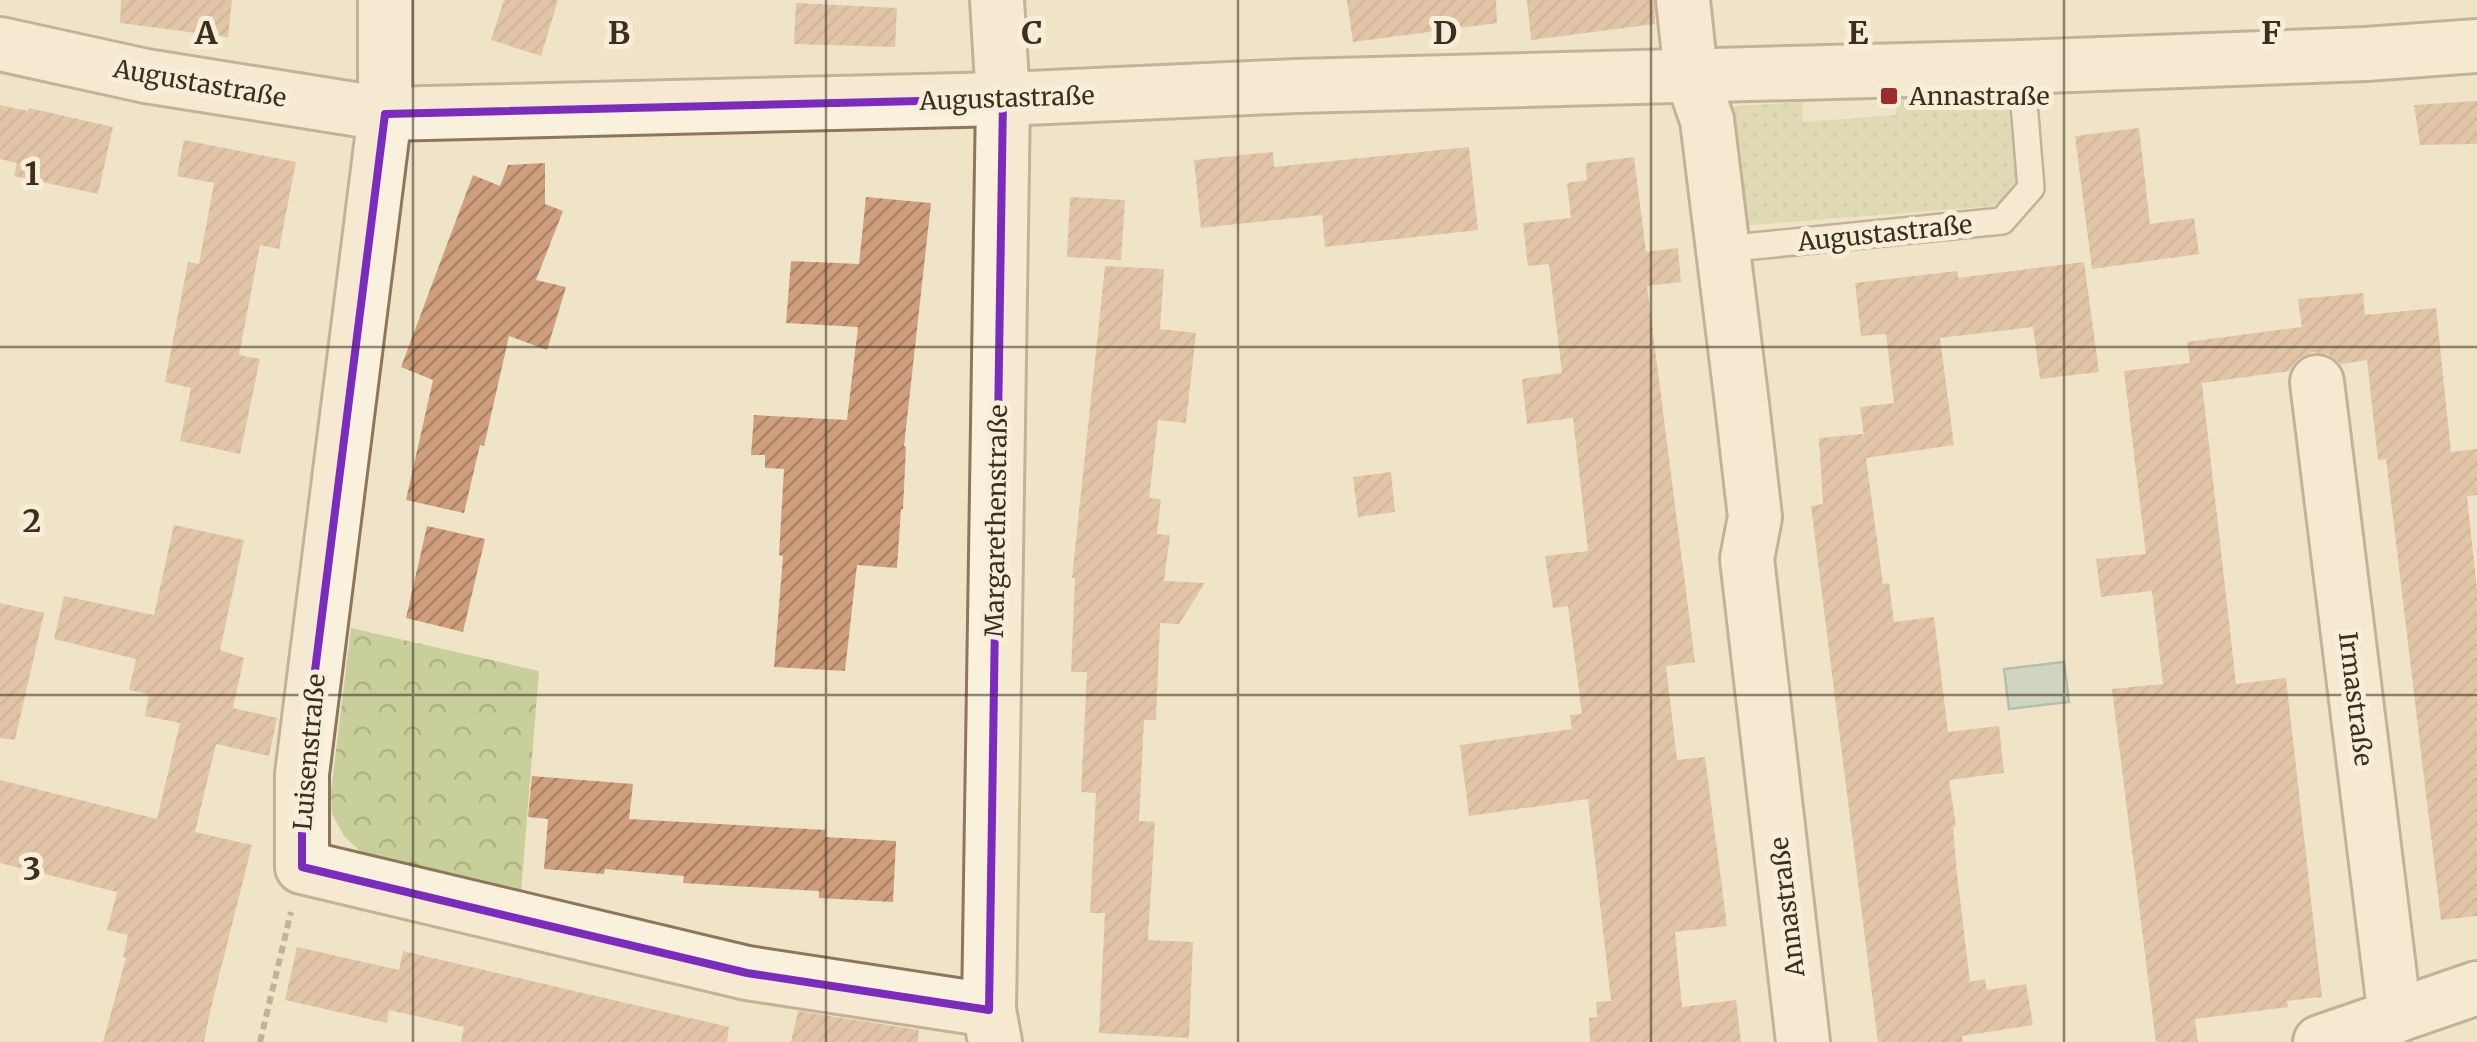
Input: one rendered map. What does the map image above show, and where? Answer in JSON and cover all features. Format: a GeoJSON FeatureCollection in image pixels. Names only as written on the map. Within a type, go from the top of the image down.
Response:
{"type":"FeatureCollection","features":[{"type":"Feature","properties":{"kind":"street","name":"Luisenstraße"},"geometry":{"type":"LineString","coordinates":[[385,0],[386,114],[302,774],[302,867],[992,1026]]}},
{"type":"Feature","properties":{"kind":"street","name":"Margarethenstraße"},"geometry":{"type":"LineString","coordinates":[[992,1026],[1003,99],[997,0]]}},
{"type":"Feature","properties":{"kind":"street","name":"Annastraße"},"geometry":{"type":"LineString","coordinates":[[1682,0],[1692,74],[1707,120],[1724,249],[1754,517],[1747,559],[1803,1042]]}},
{"type":"Feature","properties":{"kind":"street","name":"Augustastraße"},"geometry":{"type":"LineString","coordinates":[[0,44],[146,76],[386,114],[2020,67],[2477,46]]}},
{"type":"Feature","properties":{"kind":"street","name":"Irmastraße"},"geometry":{"type":"LineString","coordinates":[[2317,382],[2395,1017]]}},
{"type":"Feature","properties":{"kind":"street"},"geometry":{"type":"LineString","coordinates":[[2320,1042],[2477,988]]}},
{"type":"Feature","properties":{"kind":"lane","name":"Augustastraße"},"geometry":{"type":"LineString","coordinates":[[1724,249],[2002,221],[2031,188],[2020,67]]}},
{"type":"Feature","properties":{"kind":"path"},"geometry":{"type":"LineString","coordinates":[[260,1042],[302,867]]}},
{"type":"Feature","properties":{"kind":"highlighted area"},"geometry":{"type":"Polygon","coordinates":[[[1003,99],[989,1010],[747,973],[302,867],[302,774],[385,114],[1003,99]]]}},
{"type":"Feature","properties":{"kind":"green space"},"geometry":{"type":"Polygon","coordinates":[[[2015,94],[2021,163],[2014,190],[1993,206],[1739,226],[1725,107],[1802,102],[1803,122],[1896,115],[1897,100],[2015,94]]]}},
{"type":"Feature","properties":{"kind":"green space"},"geometry":{"type":"Polygon","coordinates":[[[351,628],[539,671],[521,892],[386,861],[361,852],[344,836],[332,814],[331,791],[351,628]]]}},
{"type":"Feature","properties":{"kind":"water"},"geometry":{"type":"Polygon","coordinates":[[[2064,662],[2069,702],[2009,709],[2004,669],[2064,662]]]}},
{"type":"Feature","properties":{"kind":"building"},"geometry":{"type":"Polygon","coordinates":[[[121,0],[232,0],[228,37],[120,23],[121,0]]]}},
{"type":"Feature","properties":{"kind":"building"},"geometry":{"type":"Polygon","coordinates":[[[504,0],[558,0],[541,56],[491,40],[504,0]]]}},
{"type":"Feature","properties":{"kind":"building"},"geometry":{"type":"Polygon","coordinates":[[[1347,0],[1496,0],[1497,23],[1353,42],[1347,0]]]}},
{"type":"Feature","properties":{"kind":"building"},"geometry":{"type":"Polygon","coordinates":[[[1527,0],[1654,0],[1655,24],[1531,40],[1527,0]]]}},
{"type":"Feature","properties":{"kind":"building"},"geometry":{"type":"Polygon","coordinates":[[[796,3],[897,8],[895,47],[794,44],[796,3]]]}},
{"type":"Feature","properties":{"kind":"building"},"geometry":{"type":"Polygon","coordinates":[[[2477,101],[2477,144],[2420,145],[2414,105],[2477,101]]]}},
{"type":"Feature","properties":{"kind":"building"},"geometry":{"type":"Polygon","coordinates":[[[0,105],[113,127],[98,194],[14,176],[17,163],[0,159],[0,105]]]}},
{"type":"Feature","properties":{"kind":"building"},"geometry":{"type":"Polygon","coordinates":[[[2139,128],[2150,224],[2194,218],[2199,254],[2092,269],[2075,136],[2139,128]]]}},
{"type":"Feature","properties":{"kind":"building"},"geometry":{"type":"Polygon","coordinates":[[[184,140],[296,162],[279,249],[260,245],[239,355],[260,359],[240,454],[180,441],[191,388],[165,382],[188,262],[199,264],[214,183],[177,176],[184,140]]]}},
{"type":"Feature","properties":{"kind":"building"},"geometry":{"type":"Polygon","coordinates":[[[1469,147],[1478,230],[1325,247],[1322,215],[1201,228],[1194,160],[1273,152],[1274,167],[1469,147]]]}},
{"type":"Feature","properties":{"kind":"building"},"geometry":{"type":"Polygon","coordinates":[[[1634,157],[1646,252],[1678,248],[1681,282],[1647,286],[1695,662],[1666,666],[1677,760],[1705,757],[1727,926],[1675,932],[1682,1007],[1736,1000],[1741,1042],[1590,1042],[1589,1018],[1597,1017],[1596,1002],[1611,1001],[1588,799],[1469,816],[1460,745],[1572,729],[1570,715],[1582,714],[1568,606],[1553,608],[1545,556],[1588,551],[1573,418],[1527,424],[1522,379],[1562,373],[1549,264],[1528,266],[1523,223],[1571,218],[1567,183],[1587,180],[1586,163],[1634,157]]]}},
{"type":"Feature","properties":{"kind":"building"},"geometry":{"type":"Polygon","coordinates":[[[545,163],[545,204],[563,211],[536,280],[566,287],[547,350],[509,336],[464,513],[406,500],[433,380],[401,367],[473,175],[500,186],[508,165],[545,163]]]}},
{"type":"Feature","properties":{"kind":"building"},"geometry":{"type":"Polygon","coordinates":[[[866,197],[931,203],[904,446],[897,568],[857,565],[845,671],[774,667],[783,556],[779,555],[784,469],[765,468],[765,455],[751,455],[754,415],[847,420],[858,327],[786,323],[791,261],[859,264],[866,197]]]}},
{"type":"Feature","properties":{"kind":"building"},"geometry":{"type":"Polygon","coordinates":[[[1070,197],[1125,200],[1121,260],[1067,257],[1070,197]]]}},
{"type":"Feature","properties":{"kind":"building"},"geometry":{"type":"Polygon","coordinates":[[[2084,262],[2099,372],[2040,379],[2033,327],[1940,338],[1954,445],[1866,458],[1883,584],[1889,583],[1894,622],[1934,617],[1948,732],[1999,726],[2004,773],[1949,780],[1956,826],[1957,874],[1970,982],[1985,979],[1987,990],[2026,984],[2033,1025],[1962,1036],[1963,1042],[1878,1042],[1811,506],[1823,504],[1819,438],[1863,434],[1865,444],[1860,407],[1894,403],[1886,334],[1861,336],[1855,283],[1957,271],[1958,278],[2084,262]]]}},
{"type":"Feature","properties":{"kind":"building"},"geometry":{"type":"Polygon","coordinates":[[[1105,266],[1164,269],[1160,329],[1196,333],[1186,423],[1158,420],[1149,498],[1161,499],[1157,534],[1170,535],[1164,581],[1205,583],[1179,624],[1160,623],[1156,720],[1144,720],[1139,821],[1155,822],[1148,940],[1193,942],[1189,1038],[1099,1033],[1105,913],[1090,913],[1096,793],[1081,792],[1087,672],[1071,672],[1072,578],[1105,266]]]}},
{"type":"Feature","properties":{"kind":"building"},"geometry":{"type":"Polygon","coordinates":[[[2363,293],[2365,315],[2436,308],[2451,452],[2477,449],[2477,495],[2467,496],[2477,590],[2477,916],[2441,920],[2386,459],[2378,460],[2367,360],[2341,364],[2328,354],[2312,352],[2298,359],[2289,371],[2202,383],[2236,684],[2286,678],[2322,997],[2287,1001],[2288,1007],[2195,1019],[2198,1042],[2156,1042],[2112,689],[2163,684],[2152,591],[2101,597],[2096,559],[2146,554],[2124,371],[2190,363],[2187,342],[2302,327],[2298,299],[2363,293]]]}},
{"type":"Feature","properties":{"kind":"building"},"geometry":{"type":"Polygon","coordinates":[[[1391,472],[1395,512],[1358,517],[1353,477],[1391,472]]]}},
{"type":"Feature","properties":{"kind":"building"},"geometry":{"type":"Polygon","coordinates":[[[174,525],[244,540],[220,650],[244,658],[233,708],[277,718],[269,756],[216,744],[195,832],[252,845],[204,1042],[103,1042],[126,958],[123,957],[128,935],[107,930],[117,892],[0,863],[0,780],[157,819],[180,723],[145,716],[149,694],[129,690],[136,659],[54,639],[64,596],[154,615],[174,525]]]}},
{"type":"Feature","properties":{"kind":"building"},"geometry":{"type":"Polygon","coordinates":[[[427,526],[485,539],[463,632],[406,618],[427,526]]]}},
{"type":"Feature","properties":{"kind":"building"},"geometry":{"type":"Polygon","coordinates":[[[0,603],[44,613],[15,740],[0,738],[0,603]]]}},
{"type":"Feature","properties":{"kind":"building"},"geometry":{"type":"Polygon","coordinates":[[[532,776],[633,784],[629,819],[826,830],[825,837],[896,841],[893,902],[819,898],[819,891],[683,883],[684,876],[605,869],[604,874],[544,869],[548,819],[528,817],[532,776]]]}},
{"type":"Feature","properties":{"kind":"building"},"geometry":{"type":"Polygon","coordinates":[[[297,947],[399,970],[403,951],[729,1027],[727,1042],[461,1042],[464,1027],[389,1010],[387,1023],[285,1000],[297,947]]]}},
{"type":"Feature","properties":{"kind":"building"},"geometry":{"type":"Polygon","coordinates":[[[798,1011],[919,1030],[918,1042],[791,1042],[798,1011]]]}},
{"type":"Feature","properties":{"kind":"place","name":"Annastraße"},"geometry":{"type":"Point","coordinates":[1889,96]}}]}
